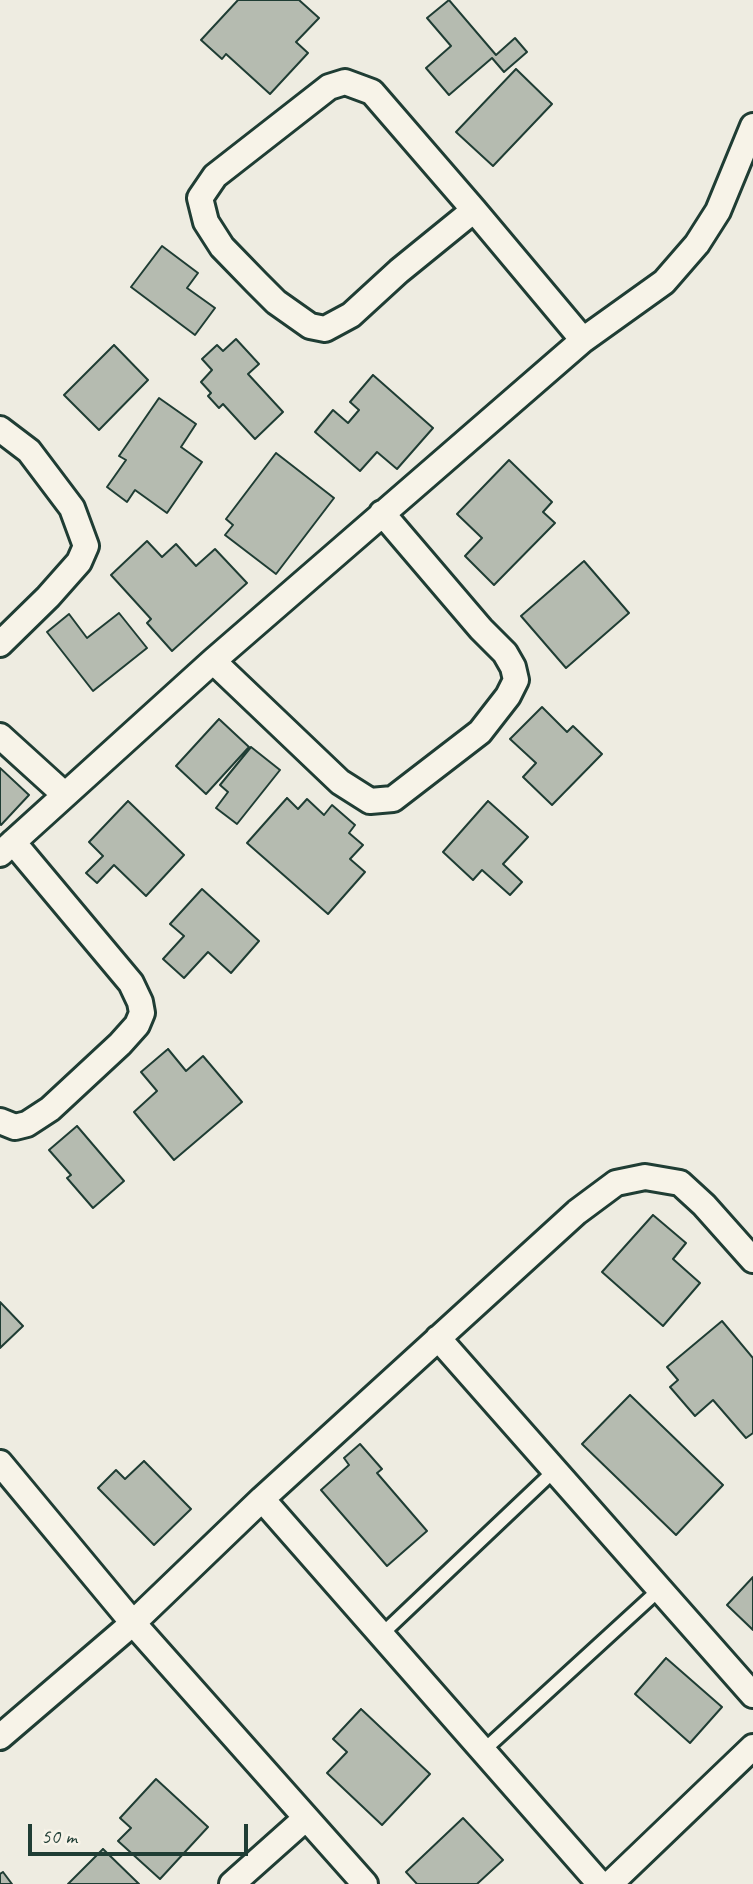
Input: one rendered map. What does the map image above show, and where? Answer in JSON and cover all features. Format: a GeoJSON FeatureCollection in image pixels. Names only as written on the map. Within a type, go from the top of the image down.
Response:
{"type":"FeatureCollection","features":[{"type":"Feature","properties":{"kind":"street"},"geometry":{"type":"LineString","coordinates":[[474,210],[399,271],[351,315],[325,329],[310,326],[276,302],[257,284],[222,247],[206,222],[200,198],[215,176],[329,87],[345,82],[372,92],[474,210],[583,340]]}},
{"type":"Feature","properties":{"kind":"street"},"geometry":{"type":"LineString","coordinates":[[0,1121],[15,1127],[27,1124],[50,1109],[120,1044],[137,1025],[142,1013],[131,983],[6,848],[213,661],[583,340],[664,282],[697,244],[718,211],[753,127]]}},
{"type":"Feature","properties":{"kind":"street"},"geometry":{"type":"LineString","coordinates":[[0,429],[29,451],[72,508],[86,546],[79,562],[0,644]]}},
{"type":"Feature","properties":{"kind":"street"},"geometry":{"type":"LineString","coordinates":[[213,661],[340,782],[370,801],[393,799],[481,732],[508,696],[516,680],[513,667],[505,653],[481,629],[382,513]]}},
{"type":"Feature","properties":{"kind":"street"},"geometry":{"type":"LineString","coordinates":[[0,736],[65,795]]}},
{"type":"Feature","properties":{"kind":"street"},"geometry":{"type":"LineString","coordinates":[[0,1737],[133,1623],[262,1499],[577,1212],[616,1183],[645,1177],[680,1183],[704,1205],[753,1261]]}},
{"type":"Feature","properties":{"kind":"street"},"geometry":{"type":"LineString","coordinates":[[438,1338],[753,1695]]}},
{"type":"Feature","properties":{"kind":"street"},"geometry":{"type":"LineString","coordinates":[[0,1463],[133,1623],[365,1884]]}},
{"type":"Feature","properties":{"kind":"street"},"geometry":{"type":"LineString","coordinates":[[262,1499],[600,1884]]}},
{"type":"Feature","properties":{"kind":"street"},"geometry":{"type":"LineString","coordinates":[[610,1884],[753,1747]]}},
{"type":"Feature","properties":{"kind":"street"},"geometry":{"type":"LineString","coordinates":[[232,1884],[306,1818]]}},
{"type":"Feature","properties":{"kind":"lane"},"geometry":{"type":"LineString","coordinates":[[381,1635],[555,1470]]}},
{"type":"Feature","properties":{"kind":"lane"},"geometry":{"type":"LineString","coordinates":[[484,1750],[660,1589]]}},
{"type":"Feature","properties":{"kind":"building"},"geometry":{"type":"Polygon","coordinates":[[[238,0],[299,0],[319,18],[296,42],[308,53],[270,94],[226,54],[222,59],[201,40],[238,0]]]}},
{"type":"Feature","properties":{"kind":"building"},"geometry":{"type":"Polygon","coordinates":[[[449,0],[496,55],[515,38],[527,52],[504,72],[492,58],[449,95],[426,68],[451,46],[427,18],[449,0]]]}},
{"type":"Feature","properties":{"kind":"building"},"geometry":{"type":"Polygon","coordinates":[[[516,69],[552,104],[493,166],[456,132],[516,69]]]}},
{"type":"Feature","properties":{"kind":"building"},"geometry":{"type":"Polygon","coordinates":[[[162,246],[198,273],[187,288],[215,308],[195,335],[131,287],[162,246]]]}},
{"type":"Feature","properties":{"kind":"building"},"geometry":{"type":"Polygon","coordinates":[[[236,339],[259,364],[248,374],[283,412],[255,439],[223,404],[219,408],[208,396],[211,393],[201,382],[212,370],[202,359],[217,345],[223,351],[236,339]]]}},
{"type":"Feature","properties":{"kind":"building"},"geometry":{"type":"Polygon","coordinates":[[[114,345],[148,380],[99,430],[64,395],[114,345]]]}},
{"type":"Feature","properties":{"kind":"building"},"geometry":{"type":"Polygon","coordinates":[[[373,375],[433,428],[397,469],[377,452],[360,471],[315,432],[333,410],[348,423],[359,410],[350,402],[373,375]]]}},
{"type":"Feature","properties":{"kind":"building"},"geometry":{"type":"Polygon","coordinates":[[[159,398],[196,424],[181,447],[202,462],[167,513],[135,490],[127,502],[107,487],[126,460],[119,456],[159,398]]]}},
{"type":"Feature","properties":{"kind":"building"},"geometry":{"type":"Polygon","coordinates":[[[276,453],[334,498],[276,574],[225,535],[233,525],[226,519],[276,453]]]}},
{"type":"Feature","properties":{"kind":"building"},"geometry":{"type":"Polygon","coordinates":[[[509,460],[552,502],[543,512],[555,523],[494,585],[465,556],[482,538],[457,514],[509,460]]]}},
{"type":"Feature","properties":{"kind":"building"},"geometry":{"type":"Polygon","coordinates":[[[147,541],[162,557],[176,544],[196,566],[215,549],[247,583],[172,651],[147,623],[151,619],[111,575],[147,541]]]}},
{"type":"Feature","properties":{"kind":"building"},"geometry":{"type":"Polygon","coordinates":[[[584,561],[629,613],[566,668],[521,616],[584,561]]]}},
{"type":"Feature","properties":{"kind":"building"},"geometry":{"type":"Polygon","coordinates":[[[119,613],[147,648],[93,691],[47,632],[69,614],[87,638],[119,613]]]}},
{"type":"Feature","properties":{"kind":"building"},"geometry":{"type":"Polygon","coordinates":[[[542,707],[567,732],[573,726],[602,754],[552,805],[523,777],[536,763],[510,739],[542,707]]]}},
{"type":"Feature","properties":{"kind":"building"},"geometry":{"type":"Polygon","coordinates":[[[219,719],[249,747],[206,794],[176,766],[219,719]]]}},
{"type":"Feature","properties":{"kind":"building"},"geometry":{"type":"Polygon","coordinates":[[[251,747],[280,770],[237,824],[216,808],[228,792],[220,785],[251,747]]]}},
{"type":"Feature","properties":{"kind":"building"},"geometry":{"type":"Polygon","coordinates":[[[0,768],[29,795],[1,825],[0,823],[0,768]]]}},
{"type":"Feature","properties":{"kind":"building"},"geometry":{"type":"Polygon","coordinates":[[[287,798],[298,809],[307,799],[324,815],[332,805],[355,825],[349,833],[363,845],[350,859],[365,872],[328,914],[247,843],[287,798]]]}},
{"type":"Feature","properties":{"kind":"building"},"geometry":{"type":"Polygon","coordinates":[[[128,801],[184,855],[146,896],[114,865],[97,883],[86,873],[103,856],[89,842],[128,801]]]}},
{"type":"Feature","properties":{"kind":"building"},"geometry":{"type":"Polygon","coordinates":[[[488,801],[528,837],[503,864],[522,882],[510,895],[482,870],[473,880],[443,852],[488,801]]]}},
{"type":"Feature","properties":{"kind":"building"},"geometry":{"type":"Polygon","coordinates":[[[202,889],[259,941],[231,973],[208,952],[184,978],[163,959],[184,936],[170,924],[202,889]]]}},
{"type":"Feature","properties":{"kind":"building"},"geometry":{"type":"Polygon","coordinates":[[[168,1049],[186,1071],[203,1056],[242,1102],[174,1160],[134,1112],[157,1091],[141,1072],[168,1049]]]}},
{"type":"Feature","properties":{"kind":"building"},"geometry":{"type":"Polygon","coordinates":[[[77,1126],[124,1181],[93,1208],[67,1178],[71,1175],[49,1150],[77,1126]]]}},
{"type":"Feature","properties":{"kind":"building"},"geometry":{"type":"Polygon","coordinates":[[[653,1215],[686,1243],[673,1259],[700,1283],[663,1326],[602,1272],[653,1215]]]}},
{"type":"Feature","properties":{"kind":"building"},"geometry":{"type":"Polygon","coordinates":[[[0,1302],[23,1326],[0,1348],[0,1302]]]}},
{"type":"Feature","properties":{"kind":"building"},"geometry":{"type":"Polygon","coordinates":[[[722,1321],[753,1358],[753,1433],[746,1438],[713,1400],[695,1416],[670,1387],[678,1380],[667,1367],[722,1321]]]}},
{"type":"Feature","properties":{"kind":"building"},"geometry":{"type":"Polygon","coordinates":[[[630,1395],[723,1485],[676,1535],[582,1444],[630,1395]]]}},
{"type":"Feature","properties":{"kind":"building"},"geometry":{"type":"Polygon","coordinates":[[[360,1444],[382,1469],[377,1473],[427,1531],[387,1566],[321,1490],[349,1465],[344,1458],[360,1444]]]}},
{"type":"Feature","properties":{"kind":"building"},"geometry":{"type":"Polygon","coordinates":[[[144,1461],[191,1509],[154,1545],[98,1488],[116,1470],[125,1479],[144,1461]]]}},
{"type":"Feature","properties":{"kind":"building"},"geometry":{"type":"Polygon","coordinates":[[[753,1577],[753,1630],[727,1605],[753,1577]]]}},
{"type":"Feature","properties":{"kind":"building"},"geometry":{"type":"Polygon","coordinates":[[[666,1658],[722,1707],[690,1743],[635,1694],[666,1658]]]}},
{"type":"Feature","properties":{"kind":"building"},"geometry":{"type":"Polygon","coordinates":[[[361,1709],[430,1774],[382,1825],[327,1773],[347,1752],[333,1739],[361,1709]]]}},
{"type":"Feature","properties":{"kind":"building"},"geometry":{"type":"Polygon","coordinates":[[[156,1779],[208,1827],[160,1879],[118,1841],[131,1828],[120,1818],[156,1779]]]}},
{"type":"Feature","properties":{"kind":"building"},"geometry":{"type":"Polygon","coordinates":[[[463,1818],[503,1860],[477,1884],[417,1884],[406,1872],[463,1818]]]}},
{"type":"Feature","properties":{"kind":"building"},"geometry":{"type":"Polygon","coordinates":[[[103,1849],[139,1884],[68,1884],[103,1849]]]}},
{"type":"Feature","properties":{"kind":"building"},"geometry":{"type":"Polygon","coordinates":[[[3,1872],[12,1884],[0,1884],[0,1874],[3,1872]]]}}]}
